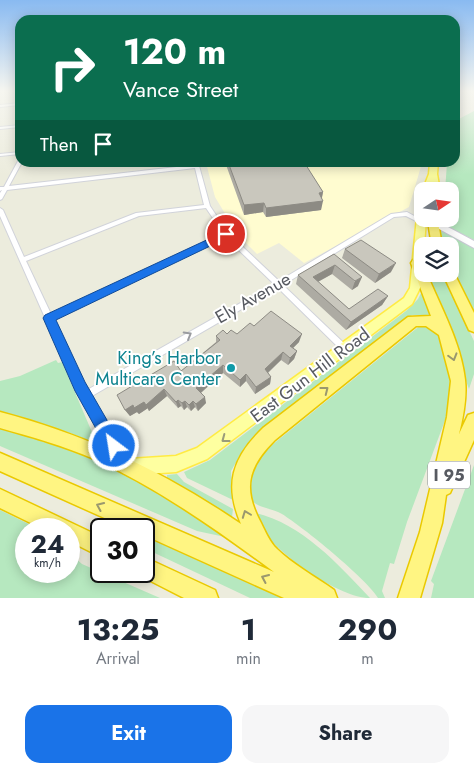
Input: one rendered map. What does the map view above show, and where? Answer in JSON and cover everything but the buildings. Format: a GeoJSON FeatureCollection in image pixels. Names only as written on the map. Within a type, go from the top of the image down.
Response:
{"type":"FeatureCollection","features":[{"type":"Feature","properties":{"kind":"highway"},"geometry":{"type":"LineString","coordinates":[[427,282],[457,372],[458,399],[429,531]]}},
{"type":"Feature","properties":{"kind":"highway"},"geometry":{"type":"LineString","coordinates":[[453,282],[474,326]]}},
{"type":"Feature","properties":{"kind":"highway"},"geometry":{"type":"LineString","coordinates":[[269,556],[252,528],[242,502],[242,471],[251,450],[413,321],[428,320],[444,331]]}},
{"type":"Feature","properties":{"kind":"highway"},"geometry":{"type":"LineString","coordinates":[[0,420],[41,432],[128,467],[195,506],[269,556],[326,598]]}},
{"type":"Feature","properties":{"kind":"highway","name":"I 95"},"geometry":{"type":"LineString","coordinates":[[409,596],[445,484],[474,421]]}},
{"type":"Feature","properties":{"kind":"highway"},"geometry":{"type":"LineString","coordinates":[[0,462],[309,598]]}},
{"type":"Feature","properties":{"kind":"highway"},"geometry":{"type":"LineString","coordinates":[[0,498],[41,518]]}},
{"type":"Feature","properties":{"kind":"highway"},"geometry":{"type":"LineString","coordinates":[[155,573],[206,598]]}},
{"type":"Feature","properties":{"kind":"main road"},"geometry":{"type":"LineString","coordinates":[[434,167],[434,182]]}},
{"type":"Feature","properties":{"kind":"main road"},"geometry":{"type":"LineString","coordinates":[[430,182],[433,174]]}},
{"type":"Feature","properties":{"kind":"main road"},"geometry":{"type":"LineString","coordinates":[[443,228],[474,245]]}},
{"type":"Feature","properties":{"kind":"main road","name":"East Gun Hill Road"},"geometry":{"type":"LineString","coordinates":[[128,467],[176,464],[202,454],[345,349],[410,298],[416,282]]}},
{"type":"Feature","properties":{"kind":"street"},"geometry":{"type":"LineString","coordinates":[[0,128],[15,126]]}},
{"type":"Feature","properties":{"kind":"street"},"geometry":{"type":"LineString","coordinates":[[0,155],[15,154]]}},
{"type":"Feature","properties":{"kind":"street"},"geometry":{"type":"LineString","coordinates":[[0,198],[8,187],[18,167]]}},
{"type":"Feature","properties":{"kind":"street"},"geometry":{"type":"LineString","coordinates":[[0,189],[172,167]]}},
{"type":"Feature","properties":{"kind":"street"},"geometry":{"type":"LineString","coordinates":[[198,167],[207,206],[226,234],[345,349]]}},
{"type":"Feature","properties":{"kind":"street"},"geometry":{"type":"LineString","coordinates":[[23,260],[138,214],[207,206]]}},
{"type":"Feature","properties":{"kind":"street"},"geometry":{"type":"LineString","coordinates":[[0,210],[86,395],[106,434],[128,467]]}},
{"type":"Feature","properties":{"kind":"street","name":"Ely Avenue"},"geometry":{"type":"LineString","coordinates":[[86,395],[393,215],[407,214],[414,216]]}},
{"type":"Feature","properties":{"kind":"street"},"geometry":{"type":"LineString","coordinates":[[49,318],[226,234]]}},
{"type":"Feature","properties":{"kind":"shaded area"},"geometry":{"type":"Polygon","coordinates":[[[207,167],[421,167],[416,182],[414,182],[414,190],[409,207],[304,263],[279,243],[257,254],[238,235],[215,197],[207,167]]]}},
{"type":"Feature","properties":{"kind":"green space"},"geometry":{"type":"Polygon","coordinates":[[[460,119],[474,119],[474,240],[450,228],[459,228],[459,182],[446,182],[447,167],[460,167],[460,119]]]}},
{"type":"Feature","properties":{"kind":"green space"},"geometry":{"type":"Polygon","coordinates":[[[442,230],[454,237],[441,237],[440,232],[442,230]]]}},
{"type":"Feature","properties":{"kind":"green space"},"geometry":{"type":"Polygon","coordinates":[[[459,240],[474,248],[474,314],[458,282],[459,240]]]}},
{"type":"Feature","properties":{"kind":"green space"},"geometry":{"type":"Polygon","coordinates":[[[430,282],[446,282],[474,341],[474,374],[469,389],[430,282]]]}},
{"type":"Feature","properties":{"kind":"green space"},"geometry":{"type":"Polygon","coordinates":[[[422,291],[430,315],[412,315],[256,434],[242,452],[231,471],[233,500],[187,478],[184,472],[210,460],[406,311],[418,299],[422,291]]]}},
{"type":"Feature","properties":{"kind":"green space"},"geometry":{"type":"Polygon","coordinates":[[[422,324],[435,328],[441,339],[452,378],[450,407],[407,522],[394,564],[390,563],[382,591],[385,598],[378,598],[372,589],[348,566],[304,530],[282,514],[258,505],[251,500],[249,481],[257,457],[422,324]]]}},
{"type":"Feature","properties":{"kind":"green space"},"geometry":{"type":"Polygon","coordinates":[[[56,360],[58,363],[62,362],[97,444],[70,433],[0,415],[0,381],[20,376],[56,360]]]}},
{"type":"Feature","properties":{"kind":"green space"},"geometry":{"type":"Polygon","coordinates":[[[0,424],[39,434],[136,478],[226,533],[225,537],[197,531],[0,446],[0,424]]]}},
{"type":"Feature","properties":{"kind":"green space"},"geometry":{"type":"Polygon","coordinates":[[[474,465],[474,598],[431,598],[434,584],[431,581],[474,465]]]}},
{"type":"Feature","properties":{"kind":"green space"},"geometry":{"type":"Polygon","coordinates":[[[177,474],[184,482],[233,509],[232,517],[167,480],[167,475],[177,474]]]}},
{"type":"Feature","properties":{"kind":"green space"},"geometry":{"type":"Polygon","coordinates":[[[0,510],[16,518],[15,583],[80,583],[80,562],[90,567],[90,583],[126,583],[160,598],[0,598],[0,510]]]}},
{"type":"Feature","properties":{"kind":"green space"},"geometry":{"type":"Polygon","coordinates":[[[256,513],[273,518],[304,536],[332,559],[370,598],[343,591],[312,574],[297,563],[271,541],[263,531],[256,513]]]}},
{"type":"Feature","properties":{"kind":"green space"},"geometry":{"type":"Polygon","coordinates":[[[155,541],[283,598],[250,598],[155,553],[155,541]]]}},
{"type":"Feature","properties":{"kind":"place","name":"King’s Harbor Multicare Center"},"geometry":{"type":"Point","coordinates":[231,368]}},
{"type":"Feature","properties":{"kind":"route"},"geometry":{"type":"LineString","coordinates":[[114,446],[106,434],[92,404],[80,386],[49,318],[226,234]]}}]}
